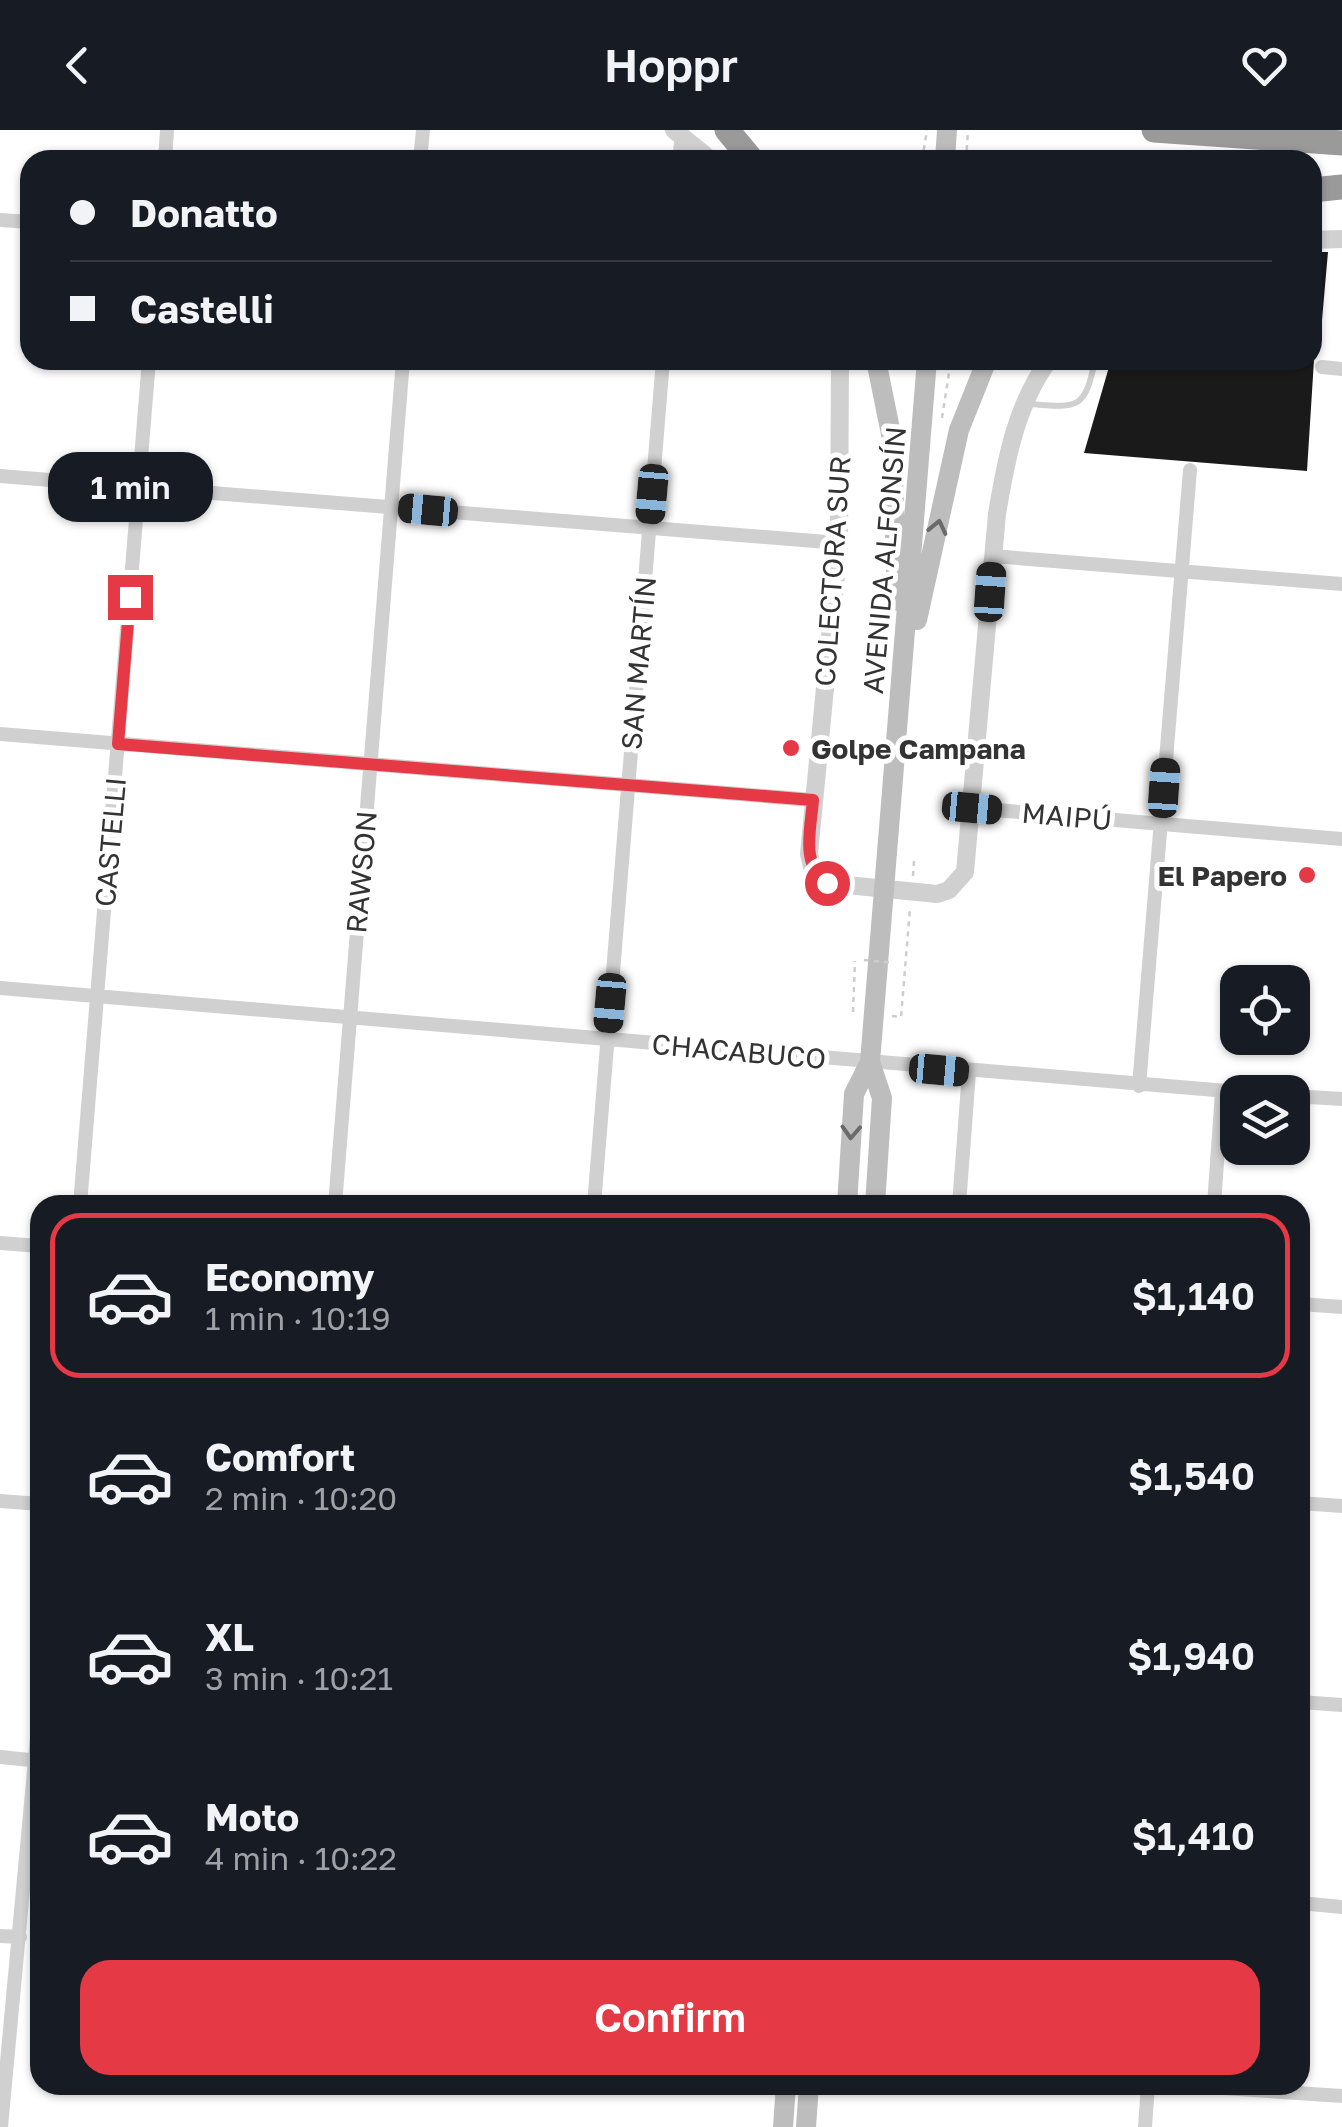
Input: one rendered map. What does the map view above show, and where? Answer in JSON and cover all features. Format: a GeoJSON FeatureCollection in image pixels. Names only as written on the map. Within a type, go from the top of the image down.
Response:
{"type":"FeatureCollection","features":[{"type":"Feature","properties":{"kind":"highway"},"geometry":{"type":"LineString","coordinates":[[727,130],[744,150]]}},
{"type":"Feature","properties":{"kind":"highway"},"geometry":{"type":"LineString","coordinates":[[1154,130],[1342,143]]}},
{"type":"Feature","properties":{"kind":"main road"},"geometry":{"type":"LineString","coordinates":[[878,370],[892,439],[901,691]]}},
{"type":"Feature","properties":{"kind":"main road","name":"AVENIDA ALFONSÍN"},"geometry":{"type":"LineString","coordinates":[[848,1195],[854,1094],[870,1062],[926,370]]}},
{"type":"Feature","properties":{"kind":"main road"},"geometry":{"type":"LineString","coordinates":[[901,691],[959,430],[983,370]]}},
{"type":"Feature","properties":{"kind":"main road","name":"AVENIDA ALFONSÍN"},"geometry":{"type":"LineString","coordinates":[[870,1062],[882,1098],[875,1195]]}},
{"type":"Feature","properties":{"kind":"main road"},"geometry":{"type":"LineString","coordinates":[[783,2127],[785,2095]]}},
{"type":"Feature","properties":{"kind":"main road"},"geometry":{"type":"LineString","coordinates":[[806,2127],[808,2095]]}},
{"type":"Feature","properties":{"kind":"street"},"geometry":{"type":"LineString","coordinates":[[678,132],[699,150]]}},
{"type":"Feature","properties":{"kind":"street"},"geometry":{"type":"LineString","coordinates":[[1322,367],[1342,369]]}},
{"type":"Feature","properties":{"kind":"street","name":"CASTELLI"},"geometry":{"type":"LineString","coordinates":[[81,1195],[147,370]]}},
{"type":"Feature","properties":{"kind":"street","name":"RAWSON"},"geometry":{"type":"LineString","coordinates":[[336,1195],[402,370]]}},
{"type":"Feature","properties":{"kind":"street","name":"SAN MARTÍN"},"geometry":{"type":"LineString","coordinates":[[595,1195],[662,370]]}},
{"type":"Feature","properties":{"kind":"street","name":"COLECTORA SUR"},"geometry":{"type":"LineString","coordinates":[[840,370],[839,543],[809,854],[818,877],[827,883],[937,894],[958,882],[965,872],[992,556],[1006,458],[1024,404],[1043,370]]}},
{"type":"Feature","properties":{"kind":"street"},"geometry":{"type":"LineString","coordinates":[[1140,1086],[1190,470]]}},
{"type":"Feature","properties":{"kind":"street"},"geometry":{"type":"LineString","coordinates":[[0,476],[839,543]]}},
{"type":"Feature","properties":{"kind":"street"},"geometry":{"type":"LineString","coordinates":[[992,556],[1342,584]]}},
{"type":"Feature","properties":{"kind":"street"},"geometry":{"type":"LineString","coordinates":[[0,734],[813,800]]}},
{"type":"Feature","properties":{"kind":"street","name":"MAIPÚ"},"geometry":{"type":"LineString","coordinates":[[972,808],[1342,839]]}},
{"type":"Feature","properties":{"kind":"street","name":"CHACABUCO"},"geometry":{"type":"LineString","coordinates":[[0,988],[1220,1092]]}},
{"type":"Feature","properties":{"kind":"street"},"geometry":{"type":"LineString","coordinates":[[960,1195],[969,1072]]}},
{"type":"Feature","properties":{"kind":"street"},"geometry":{"type":"LineString","coordinates":[[1310,1097],[1342,1099]]}},
{"type":"Feature","properties":{"kind":"street"},"geometry":{"type":"LineString","coordinates":[[1215,1195],[1220,1120]]}},
{"type":"Feature","properties":{"kind":"street"},"geometry":{"type":"LineString","coordinates":[[0,1243],[30,1245]]}},
{"type":"Feature","properties":{"kind":"street"},"geometry":{"type":"LineString","coordinates":[[1310,1305],[1342,1307]]}},
{"type":"Feature","properties":{"kind":"street"},"geometry":{"type":"LineString","coordinates":[[0,1501],[30,1503]]}},
{"type":"Feature","properties":{"kind":"street"},"geometry":{"type":"LineString","coordinates":[[1310,1504],[1342,1506]]}},
{"type":"Feature","properties":{"kind":"street"},"geometry":{"type":"LineString","coordinates":[[1310,1703],[1342,1706]]}},
{"type":"Feature","properties":{"kind":"street"},"geometry":{"type":"LineString","coordinates":[[0,1757],[30,1759]]}},
{"type":"Feature","properties":{"kind":"street"},"geometry":{"type":"LineString","coordinates":[[1,2121],[30,1839]]}},
{"type":"Feature","properties":{"kind":"street"},"geometry":{"type":"LineString","coordinates":[[1310,1904],[1342,1906]]}},
{"type":"Feature","properties":{"kind":"street"},"geometry":{"type":"LineString","coordinates":[[0,1936],[20,1938]]}},
{"type":"Feature","properties":{"kind":"street"},"geometry":{"type":"LineString","coordinates":[[1310,2094],[1342,2096]]}},
{"type":"Feature","properties":{"kind":"street"},"geometry":{"type":"LineString","coordinates":[[1145,2127],[1147,2095]]}},
{"type":"Feature","properties":{"kind":"lane"},"geometry":{"type":"LineString","coordinates":[[1024,404],[1072,408],[1089,388],[1093,370]]}},
{"type":"Feature","properties":{"kind":"path"},"geometry":{"type":"LineString","coordinates":[[892,1016],[901,1017],[914,861]]}},
{"type":"Feature","properties":{"kind":"path"},"geometry":{"type":"LineString","coordinates":[[864,960],[895,963]]}},
{"type":"Feature","properties":{"kind":"building"},"geometry":{"type":"Polygon","coordinates":[[[1322,252],[1328,252],[1322,320],[1322,252]]]}},
{"type":"Feature","properties":{"kind":"building"},"geometry":{"type":"Polygon","coordinates":[[[1108,370],[1313,370],[1307,471],[1084,453],[1108,370]]]}},
{"type":"Feature","properties":{"kind":"place","name":"Golpe Campana"},"geometry":{"type":"Point","coordinates":[791,748]}},
{"type":"Feature","properties":{"kind":"place","name":"El Papero"},"geometry":{"type":"Point","coordinates":[1307,875]}},
{"type":"Feature","properties":{"kind":"route"},"geometry":{"type":"LineString","coordinates":[[130,597],[118,744],[813,800],[809,854],[818,877],[827,883]]}}]}
